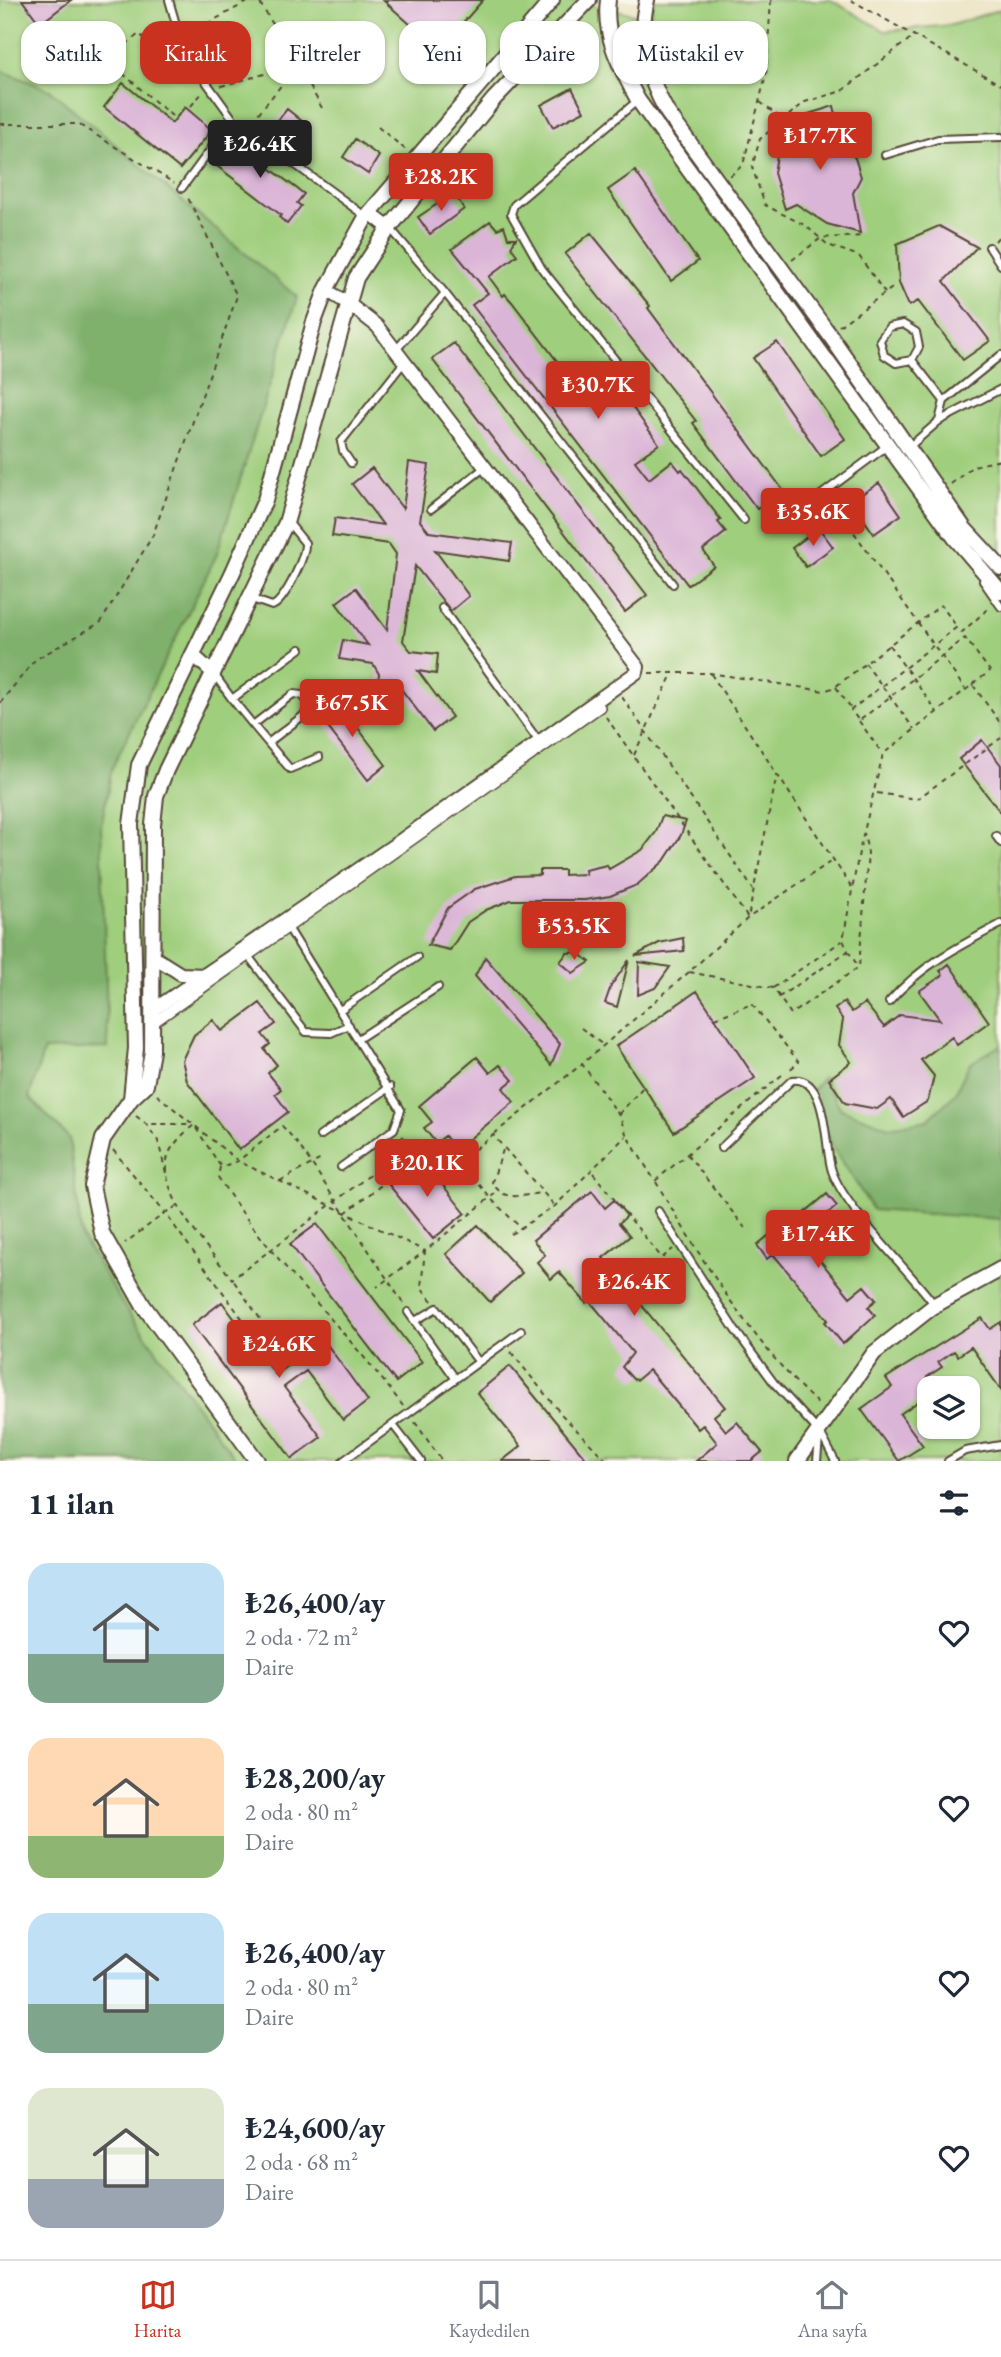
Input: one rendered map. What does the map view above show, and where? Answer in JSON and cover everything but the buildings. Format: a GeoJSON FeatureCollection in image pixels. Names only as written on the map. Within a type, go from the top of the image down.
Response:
{"type":"FeatureCollection","features":[{"type":"Feature","properties":{"kind":"street"},"geometry":{"type":"LineString","coordinates":[[131,1099],[136,1048],[131,824],[139,765],[265,500],[314,323],[326,290],[368,215],[418,160],[552,0]]}},
{"type":"Feature","properties":{"kind":"street"},"geometry":{"type":"LineString","coordinates":[[257,1461],[143,1305],[102,1233],[92,1186],[103,1139],[131,1099],[146,1085],[153,1016],[153,825],[156,796],[287,520],[356,278],[389,228],[495,99],[589,0]]}},
{"type":"Feature","properties":{"kind":"street"},"geometry":{"type":"LineString","coordinates":[[608,0],[606,15],[609,37],[638,100],[1000,600]]}},
{"type":"Feature","properties":{"kind":"street"},"geometry":{"type":"LineString","coordinates":[[647,0],[643,33],[645,61],[653,87],[718,185],[829,334],[964,528],[1001,568]]}},
{"type":"Feature","properties":{"kind":"street"},"geometry":{"type":"LineString","coordinates":[[368,215],[389,228]]}},
{"type":"Feature","properties":{"kind":"street"},"geometry":{"type":"LineString","coordinates":[[153,1016],[205,975],[540,743],[636,672],[638,667],[377,327],[349,304],[326,290]]}},
{"type":"Feature","properties":{"kind":"street"},"geometry":{"type":"LineString","coordinates":[[192,654],[214,674]]}},
{"type":"Feature","properties":{"kind":"street"},"geometry":{"type":"LineString","coordinates":[[153,1016],[249,957],[600,707]]}},
{"type":"Feature","properties":{"kind":"street"},"geometry":{"type":"LineString","coordinates":[[154,957],[181,974],[205,975]]}},
{"type":"Feature","properties":{"kind":"street"},"geometry":{"type":"LineString","coordinates":[[797,1461],[874,1353],[935,1305],[1001,1269]]}},
{"type":"Feature","properties":{"kind":"lane"},"geometry":{"type":"LineString","coordinates":[[169,0],[175,21]]}},
{"type":"Feature","properties":{"kind":"lane"},"geometry":{"type":"LineString","coordinates":[[205,84],[245,130],[368,215]]}},
{"type":"Feature","properties":{"kind":"lane"},"geometry":{"type":"LineString","coordinates":[[638,100],[514,205],[511,214],[542,269],[744,520]]}},
{"type":"Feature","properties":{"kind":"lane"},"geometry":{"type":"LineString","coordinates":[[183,188],[233,119]]}},
{"type":"Feature","properties":{"kind":"lane"},"geometry":{"type":"LineString","coordinates":[[885,155],[938,139],[1001,137]]}},
{"type":"Feature","properties":{"kind":"lane"},"geometry":{"type":"LineString","coordinates":[[389,228],[446,293],[673,584]]}},
{"type":"Feature","properties":{"kind":"lane"},"geometry":{"type":"LineString","coordinates":[[989,247],[1001,265]]}},
{"type":"Feature","properties":{"kind":"lane"},"geometry":{"type":"LineString","coordinates":[[396,350],[446,293]]}},
{"type":"Feature","properties":{"kind":"lane"},"geometry":{"type":"LineString","coordinates":[[903,324],[916,332],[919,347],[912,360],[896,363],[884,355],[880,340],[888,327],[903,324]]}},
{"type":"Feature","properties":{"kind":"lane"},"geometry":{"type":"LineString","coordinates":[[939,421],[944,401],[1001,355]]}},
{"type":"Feature","properties":{"kind":"lane"},"geometry":{"type":"LineString","coordinates":[[912,360],[944,401]]}},
{"type":"Feature","properties":{"kind":"lane"},"geometry":{"type":"LineString","coordinates":[[351,463],[341,442],[405,362]]}},
{"type":"Feature","properties":{"kind":"lane"},"geometry":{"type":"LineString","coordinates":[[908,449],[939,421],[1001,389]]}},
{"type":"Feature","properties":{"kind":"lane"},"geometry":{"type":"LineString","coordinates":[[779,526],[887,446]]}},
{"type":"Feature","properties":{"kind":"lane"},"geometry":{"type":"LineString","coordinates":[[430,509],[486,467]]}},
{"type":"Feature","properties":{"kind":"lane"},"geometry":{"type":"LineString","coordinates":[[251,599],[272,606],[281,602],[303,557],[305,543],[287,520]]}},
{"type":"Feature","properties":{"kind":"lane"},"geometry":{"type":"LineString","coordinates":[[442,608],[540,743]]}},
{"type":"Feature","properties":{"kind":"lane"},"geometry":{"type":"LineString","coordinates":[[232,699],[300,649]]}},
{"type":"Feature","properties":{"kind":"lane"},"geometry":{"type":"LineString","coordinates":[[214,674],[290,769],[319,757]]}},
{"type":"Feature","properties":{"kind":"lane"},"geometry":{"type":"LineString","coordinates":[[253,725],[293,694],[302,695],[313,708],[268,743]]}},
{"type":"Feature","properties":{"kind":"lane"},"geometry":{"type":"LineString","coordinates":[[996,836],[1001,843]]}},
{"type":"Feature","properties":{"kind":"lane"},"geometry":{"type":"LineString","coordinates":[[889,1002],[909,979],[951,950],[1001,924]]}},
{"type":"Feature","properties":{"kind":"lane"},"geometry":{"type":"LineString","coordinates":[[289,929],[390,1087],[401,1110],[394,1129],[341,1167]]}},
{"type":"Feature","properties":{"kind":"lane"},"geometry":{"type":"LineString","coordinates":[[249,957],[306,1032],[331,1033],[349,1025]]}},
{"type":"Feature","properties":{"kind":"lane"},"geometry":{"type":"LineString","coordinates":[[340,1010],[417,957]]}},
{"type":"Feature","properties":{"kind":"lane"},"geometry":{"type":"LineString","coordinates":[[358,1039],[438,987]]}},
{"type":"Feature","properties":{"kind":"lane"},"geometry":{"type":"LineString","coordinates":[[721,1148],[792,1080],[800,1079],[808,1084],[825,1121],[828,1160],[841,1191],[935,1305]]}},
{"type":"Feature","properties":{"kind":"lane"},"geometry":{"type":"LineString","coordinates":[[320,1136],[390,1087]]}},
{"type":"Feature","properties":{"kind":"lane"},"geometry":{"type":"LineString","coordinates":[[658,1211],[766,1372],[820,1432],[835,1461]]}},
{"type":"Feature","properties":{"kind":"lane"},"geometry":{"type":"LineString","coordinates":[[415,1321],[437,1308],[478,1361]]}},
{"type":"Feature","properties":{"kind":"lane"},"geometry":{"type":"LineString","coordinates":[[408,1312],[455,1378]]}},
{"type":"Feature","properties":{"kind":"lane"},"geometry":{"type":"LineString","coordinates":[[343,1461],[521,1331]]}},
{"type":"Feature","properties":{"kind":"lane"},"geometry":{"type":"LineString","coordinates":[[393,1424],[421,1461]]}},
{"type":"Feature","properties":{"kind":"lane"},"geometry":{"type":"LineString","coordinates":[[817,1461],[820,1432]]}},
{"type":"Feature","properties":{"kind":"lane"},"geometry":{"type":"LineString","coordinates":[[948,1461],[965,1451],[1001,1445]]}},
{"type":"Feature","properties":{"kind":"path"},"geometry":{"type":"LineString","coordinates":[[212,21],[251,0]]}},
{"type":"Feature","properties":{"kind":"path"},"geometry":{"type":"LineString","coordinates":[[258,0],[271,21]]}},
{"type":"Feature","properties":{"kind":"path"},"geometry":{"type":"LineString","coordinates":[[718,185],[743,165],[766,75],[771,0]]}},
{"type":"Feature","properties":{"kind":"path"},"geometry":{"type":"LineString","coordinates":[[851,0],[1001,86]]}},
{"type":"Feature","properties":{"kind":"path"},"geometry":{"type":"LineString","coordinates":[[140,35],[107,60],[172,116]]}},
{"type":"Feature","properties":{"kind":"path"},"geometry":{"type":"LineString","coordinates":[[885,293],[859,256],[828,245],[821,238],[765,205],[752,167],[760,139],[805,103],[842,91],[915,35]]}},
{"type":"Feature","properties":{"kind":"path"},"geometry":{"type":"LineString","coordinates":[[191,106],[208,89],[265,74]]}},
{"type":"Feature","properties":{"kind":"path"},"geometry":{"type":"LineString","coordinates":[[245,130],[283,84]]}},
{"type":"Feature","properties":{"kind":"path"},"geometry":{"type":"LineString","coordinates":[[309,84],[322,107]]}},
{"type":"Feature","properties":{"kind":"path"},"geometry":{"type":"LineString","coordinates":[[759,102],[784,121]]}},
{"type":"Feature","properties":{"kind":"path"},"geometry":{"type":"LineString","coordinates":[[0,124],[78,124],[183,188],[237,296],[153,535],[101,622],[35,660],[0,703]]}},
{"type":"Feature","properties":{"kind":"path"},"geometry":{"type":"LineString","coordinates":[[378,127],[418,160]]}},
{"type":"Feature","properties":{"kind":"path"},"geometry":{"type":"LineString","coordinates":[[743,165],[752,167]]}},
{"type":"Feature","properties":{"kind":"path"},"geometry":{"type":"LineString","coordinates":[[780,270],[821,238],[864,236]]}},
{"type":"Feature","properties":{"kind":"path"},"geometry":{"type":"LineString","coordinates":[[852,317],[895,286]]}},
{"type":"Feature","properties":{"kind":"path"},"geometry":{"type":"LineString","coordinates":[[940,493],[973,466],[1001,460]]}},
{"type":"Feature","properties":{"kind":"path"},"geometry":{"type":"LineString","coordinates":[[825,492],[966,690]]}},
{"type":"Feature","properties":{"kind":"path"},"geometry":{"type":"LineString","coordinates":[[961,633],[1000,600]]}},
{"type":"Feature","properties":{"kind":"path"},"geometry":{"type":"LineString","coordinates":[[648,673],[710,673],[824,691],[835,687],[941,605],[990,671],[883,754],[852,888],[843,940],[859,967]]}},
{"type":"Feature","properties":{"kind":"path"},"geometry":{"type":"LineString","coordinates":[[852,710],[957,627]]}},
{"type":"Feature","properties":{"kind":"path"},"geometry":{"type":"LineString","coordinates":[[859,721],[965,638]]}},
{"type":"Feature","properties":{"kind":"path"},"geometry":{"type":"LineString","coordinates":[[889,645],[937,712]]}},
{"type":"Feature","properties":{"kind":"path"},"geometry":{"type":"LineString","coordinates":[[865,663],[914,730]]}},
{"type":"Feature","properties":{"kind":"path"},"geometry":{"type":"LineString","coordinates":[[634,755],[674,671]]}},
{"type":"Feature","properties":{"kind":"path"},"geometry":{"type":"LineString","coordinates":[[710,673],[852,888]]}},
{"type":"Feature","properties":{"kind":"path"},"geometry":{"type":"LineString","coordinates":[[973,685],[1001,724]]}},
{"type":"Feature","properties":{"kind":"path"},"geometry":{"type":"LineString","coordinates":[[835,687],[883,754]]}},
{"type":"Feature","properties":{"kind":"path"},"geometry":{"type":"LineString","coordinates":[[620,693],[644,733],[754,890]]}},
{"type":"Feature","properties":{"kind":"path"},"geometry":{"type":"LineString","coordinates":[[600,707],[748,918]]}},
{"type":"Feature","properties":{"kind":"path"},"geometry":{"type":"LineString","coordinates":[[876,793],[917,799],[1001,738]]}},
{"type":"Feature","properties":{"kind":"path"},"geometry":{"type":"LineString","coordinates":[[748,918],[776,774]]}},
{"type":"Feature","properties":{"kind":"path"},"geometry":{"type":"LineString","coordinates":[[859,967],[868,853],[864,833]]}},
{"type":"Feature","properties":{"kind":"path"},"geometry":{"type":"LineString","coordinates":[[394,1129],[411,1144],[437,1150],[450,1168],[582,1064],[748,918],[833,860]]}},
{"type":"Feature","properties":{"kind":"path"},"geometry":{"type":"LineString","coordinates":[[689,972],[774,988],[843,940]]}},
{"type":"Feature","properties":{"kind":"path"},"geometry":{"type":"LineString","coordinates":[[779,997],[848,951]]}},
{"type":"Feature","properties":{"kind":"path"},"geometry":{"type":"LineString","coordinates":[[774,988],[791,1014],[859,967]]}},
{"type":"Feature","properties":{"kind":"path"},"geometry":{"type":"LineString","coordinates":[[655,1181],[799,1062],[751,1004],[715,1018]]}},
{"type":"Feature","properties":{"kind":"path"},"geometry":{"type":"LineString","coordinates":[[581,1028],[604,1045]]}},
{"type":"Feature","properties":{"kind":"path"},"geometry":{"type":"LineString","coordinates":[[582,1064],[619,1115],[627,1136],[688,1237],[736,1306],[796,1384],[830,1415]]}},
{"type":"Feature","properties":{"kind":"path"},"geometry":{"type":"LineString","coordinates":[[146,1085],[238,1161],[425,1251]]}},
{"type":"Feature","properties":{"kind":"path"},"geometry":{"type":"LineString","coordinates":[[619,1115],[643,1087]]}},
{"type":"Feature","properties":{"kind":"path"},"geometry":{"type":"LineString","coordinates":[[103,1139],[165,1213],[263,1347],[275,1340],[171,1195],[158,1141],[146,1124],[194,1125]]}},
{"type":"Feature","properties":{"kind":"path"},"geometry":{"type":"LineString","coordinates":[[194,1125],[220,1167],[218,1177],[269,1251],[340,1328],[409,1413],[442,1461]]}},
{"type":"Feature","properties":{"kind":"path"},"geometry":{"type":"LineString","coordinates":[[167,1174],[169,1153],[194,1125]]}},
{"type":"Feature","properties":{"kind":"path"},"geometry":{"type":"LineString","coordinates":[[220,1167],[238,1161],[282,1126],[389,1279],[408,1312]]}},
{"type":"Feature","properties":{"kind":"path"},"geometry":{"type":"LineString","coordinates":[[493,1135],[555,1206]]}},
{"type":"Feature","properties":{"kind":"path"},"geometry":{"type":"LineString","coordinates":[[511,1234],[555,1206],[627,1136]]}},
{"type":"Feature","properties":{"kind":"path"},"geometry":{"type":"LineString","coordinates":[[232,1279],[411,1144]]}},
{"type":"Feature","properties":{"kind":"path"},"geometry":{"type":"LineString","coordinates":[[504,1148],[492,1182],[498,1192],[506,1197],[543,1193]]}},
{"type":"Feature","properties":{"kind":"path"},"geometry":{"type":"LineString","coordinates":[[686,1153],[745,1227]]}},
{"type":"Feature","properties":{"kind":"path"},"geometry":{"type":"LineString","coordinates":[[279,1182],[323,1158]]}},
{"type":"Feature","properties":{"kind":"path"},"geometry":{"type":"LineString","coordinates":[[461,1160],[490,1198],[520,1228]]}},
{"type":"Feature","properties":{"kind":"path"},"geometry":{"type":"LineString","coordinates":[[592,1172],[662,1258],[679,1244]]}},
{"type":"Feature","properties":{"kind":"path"},"geometry":{"type":"LineString","coordinates":[[344,1213],[384,1183]]}},
{"type":"Feature","properties":{"kind":"path"},"geometry":{"type":"LineString","coordinates":[[377,1287],[498,1192]]}},
{"type":"Feature","properties":{"kind":"path"},"geometry":{"type":"LineString","coordinates":[[122,1245],[177,1205]]}},
{"type":"Feature","properties":{"kind":"path"},"geometry":{"type":"LineString","coordinates":[[425,1251],[421,1287],[437,1308]]}},
{"type":"Feature","properties":{"kind":"path"},"geometry":{"type":"LineString","coordinates":[[504,1343],[562,1415],[607,1461]]}},
{"type":"Feature","properties":{"kind":"green space"},"geometry":{"type":"Polygon","coordinates":[[[0,0],[565,0],[650,17],[654,0],[831,0],[885,31],[952,25],[1001,9],[1001,1461],[0,1461],[0,0]]]}},
{"type":"Feature","properties":{"kind":"green space"},"geometry":{"type":"Polygon","coordinates":[[[0,70],[21,78],[21,84],[35,84],[50,90],[297,297],[217,554],[112,768],[101,826],[108,1048],[44,1050],[29,1097],[69,1138],[82,1238],[124,1306],[237,1461],[0,1461],[0,70]]]}},
{"type":"Feature","properties":{"kind":"green space"},"geometry":{"type":"Polygon","coordinates":[[[1001,1045],[1001,1219],[873,1210],[832,1145],[809,1094],[823,1078],[841,1109],[889,1127],[928,1120],[955,1094],[969,1064],[1001,1045]]]}}]}
